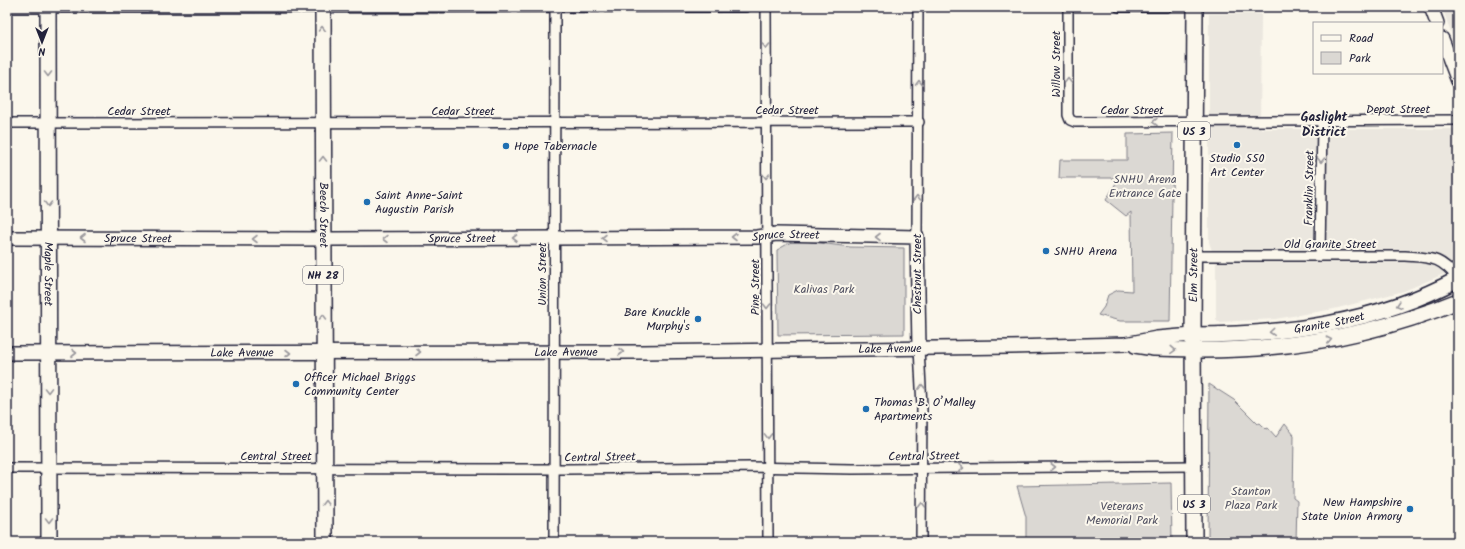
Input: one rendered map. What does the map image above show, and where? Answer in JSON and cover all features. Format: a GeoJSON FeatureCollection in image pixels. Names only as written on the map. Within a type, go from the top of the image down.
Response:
{"type":"FeatureCollection","features":[{"type":"Feature","properties":{"kind":"main road","name":"Beech Street"},"geometry":{"type":"LineString","coordinates":[[323,7],[324,542]]}},
{"type":"Feature","properties":{"kind":"main road","name":"Elm Street"},"geometry":{"type":"LineString","coordinates":[[1194,7],[1194,542]]}},
{"type":"Feature","properties":{"kind":"main road","name":"Maple Street"},"geometry":{"type":"LineString","coordinates":[[48,8],[49,542]]}},
{"type":"Feature","properties":{"kind":"main road","name":"Granite Street"},"geometry":{"type":"LineString","coordinates":[[1193,335],[1244,335],[1348,320],[1411,301],[1435,292],[1458,279]]}},
{"type":"Feature","properties":{"kind":"main road","name":"Granite Street"},"geometry":{"type":"LineString","coordinates":[[1193,350],[1244,350],[1295,346],[1325,341],[1414,318],[1458,301]]}},
{"type":"Feature","properties":{"kind":"street","name":"Union Street"},"geometry":{"type":"LineString","coordinates":[[554,542],[555,7]]}},
{"type":"Feature","properties":{"kind":"street"},"geometry":{"type":"LineString","coordinates":[[7,8],[746,7]]}},
{"type":"Feature","properties":{"kind":"street","name":"Pine Street"},"geometry":{"type":"LineString","coordinates":[[766,7],[766,236],[769,467],[768,542]]}},
{"type":"Feature","properties":{"kind":"street","name":"Chestnut Street"},"geometry":{"type":"LineString","coordinates":[[918,7],[918,122],[916,135],[919,348],[922,407],[922,542]]}},
{"type":"Feature","properties":{"kind":"street","name":"Willow Street"},"geometry":{"type":"LineString","coordinates":[[1068,7],[1068,115],[1070,120]]}},
{"type":"Feature","properties":{"kind":"street"},"geometry":{"type":"LineString","coordinates":[[1119,7],[1166,7]]}},
{"type":"Feature","properties":{"kind":"street"},"geometry":{"type":"LineString","coordinates":[[1431,7],[1437,22]]}},
{"type":"Feature","properties":{"kind":"street"},"geometry":{"type":"LineString","coordinates":[[1443,42],[1458,81]]}},
{"type":"Feature","properties":{"kind":"street","name":"Cedar Street"},"geometry":{"type":"LineString","coordinates":[[1070,120],[1082,122],[1194,121]]}},
{"type":"Feature","properties":{"kind":"street","name":"Depot Street"},"geometry":{"type":"LineString","coordinates":[[1194,121],[1458,120]]}},
{"type":"Feature","properties":{"kind":"street","name":"Franklin Street"},"geometry":{"type":"LineString","coordinates":[[1320,256],[1322,121]]}},
{"type":"Feature","properties":{"kind":"street","name":"Cedar Street"},"geometry":{"type":"LineString","coordinates":[[7,123],[554,124],[918,122]]}},
{"type":"Feature","properties":{"kind":"street","name":"Spruce Street"},"geometry":{"type":"LineString","coordinates":[[7,238],[554,238],[766,236],[806,234],[917,237]]}},
{"type":"Feature","properties":{"kind":"street","name":"Old Granite Street"},"geometry":{"type":"LineString","coordinates":[[1193,256],[1405,256],[1435,258],[1447,267],[1458,279]]}},
{"type":"Feature","properties":{"kind":"street","name":"Lake Avenue"},"geometry":{"type":"LineString","coordinates":[[7,353],[554,352],[919,348],[1125,344],[1157,338],[1193,335]]}},
{"type":"Feature","properties":{"kind":"street","name":"Lake Avenue"},"geometry":{"type":"LineString","coordinates":[[1125,344],[1154,349],[1193,350]]}},
{"type":"Feature","properties":{"kind":"street","name":"Central Street"},"geometry":{"type":"LineString","coordinates":[[7,468],[554,469],[769,467],[845,469],[1194,466]]}},
{"type":"Feature","properties":{"kind":"shaded area"},"geometry":{"type":"Polygon","coordinates":[[[1442,7],[1458,7],[1458,53],[1442,7]]]}},
{"type":"Feature","properties":{"kind":"shaded area"},"geometry":{"type":"Polygon","coordinates":[[[1209,14],[1261,14],[1260,129],[1458,129],[1458,268],[1404,291],[1334,309],[1275,319],[1219,322],[1216,319],[1216,263],[1209,242],[1209,14]]]}},
{"type":"Feature","properties":{"kind":"green space","name":"SNHU Arena Entrance Gate"},"geometry":{"type":"Polygon","coordinates":[[[1173,133],[1170,321],[1120,321],[1098,315],[1104,307],[1108,295],[1118,290],[1132,291],[1131,212],[1126,216],[1106,200],[1119,178],[1059,178],[1060,160],[1127,160],[1127,134],[1173,133]]]}},
{"type":"Feature","properties":{"kind":"green space","name":"Kalivas Park"},"geometry":{"type":"Polygon","coordinates":[[[804,241],[850,247],[904,248],[904,334],[778,335],[777,250],[791,242],[804,241]]]}},
{"type":"Feature","properties":{"kind":"green space","name":"Stanton Plaza Park"},"geometry":{"type":"Polygon","coordinates":[[[1209,384],[1234,400],[1258,424],[1260,423],[1266,429],[1268,428],[1276,437],[1285,424],[1294,435],[1293,498],[1297,501],[1296,542],[1208,542],[1209,384]]]}},
{"type":"Feature","properties":{"kind":"green space","name":"Veterans Memorial Park"},"geometry":{"type":"Polygon","coordinates":[[[1171,483],[1172,542],[1026,542],[1026,517],[1017,486],[1171,483]]]}},
{"type":"Feature","properties":{"kind":"place","name":"Studio 550 Art Center"},"geometry":{"type":"Point","coordinates":[1237,145]}},
{"type":"Feature","properties":{"kind":"place","name":"Hope Tabernacle"},"geometry":{"type":"Point","coordinates":[506,146]}},
{"type":"Feature","properties":{"kind":"place","name":"Saint Anne-Saint Augustin Parish"},"geometry":{"type":"Point","coordinates":[367,202]}},
{"type":"Feature","properties":{"kind":"place","name":"SNHU Arena"},"geometry":{"type":"Point","coordinates":[1046,251]}},
{"type":"Feature","properties":{"kind":"place","name":"Bare Knuckle Murphy's"},"geometry":{"type":"Point","coordinates":[698,319]}},
{"type":"Feature","properties":{"kind":"place","name":"Officer Michael Briggs Community Center"},"geometry":{"type":"Point","coordinates":[296,384]}},
{"type":"Feature","properties":{"kind":"place","name":"Thomas B. O’Malley Apartments"},"geometry":{"type":"Point","coordinates":[866,409]}},
{"type":"Feature","properties":{"kind":"place","name":"New Hampshire State Union Armory"},"geometry":{"type":"Point","coordinates":[1410,509]}},
{"type":"Feature","properties":{"kind":"district","name":"Gaslight District"},"geometry":{"type":"Point","coordinates":[1324,124]}}]}
